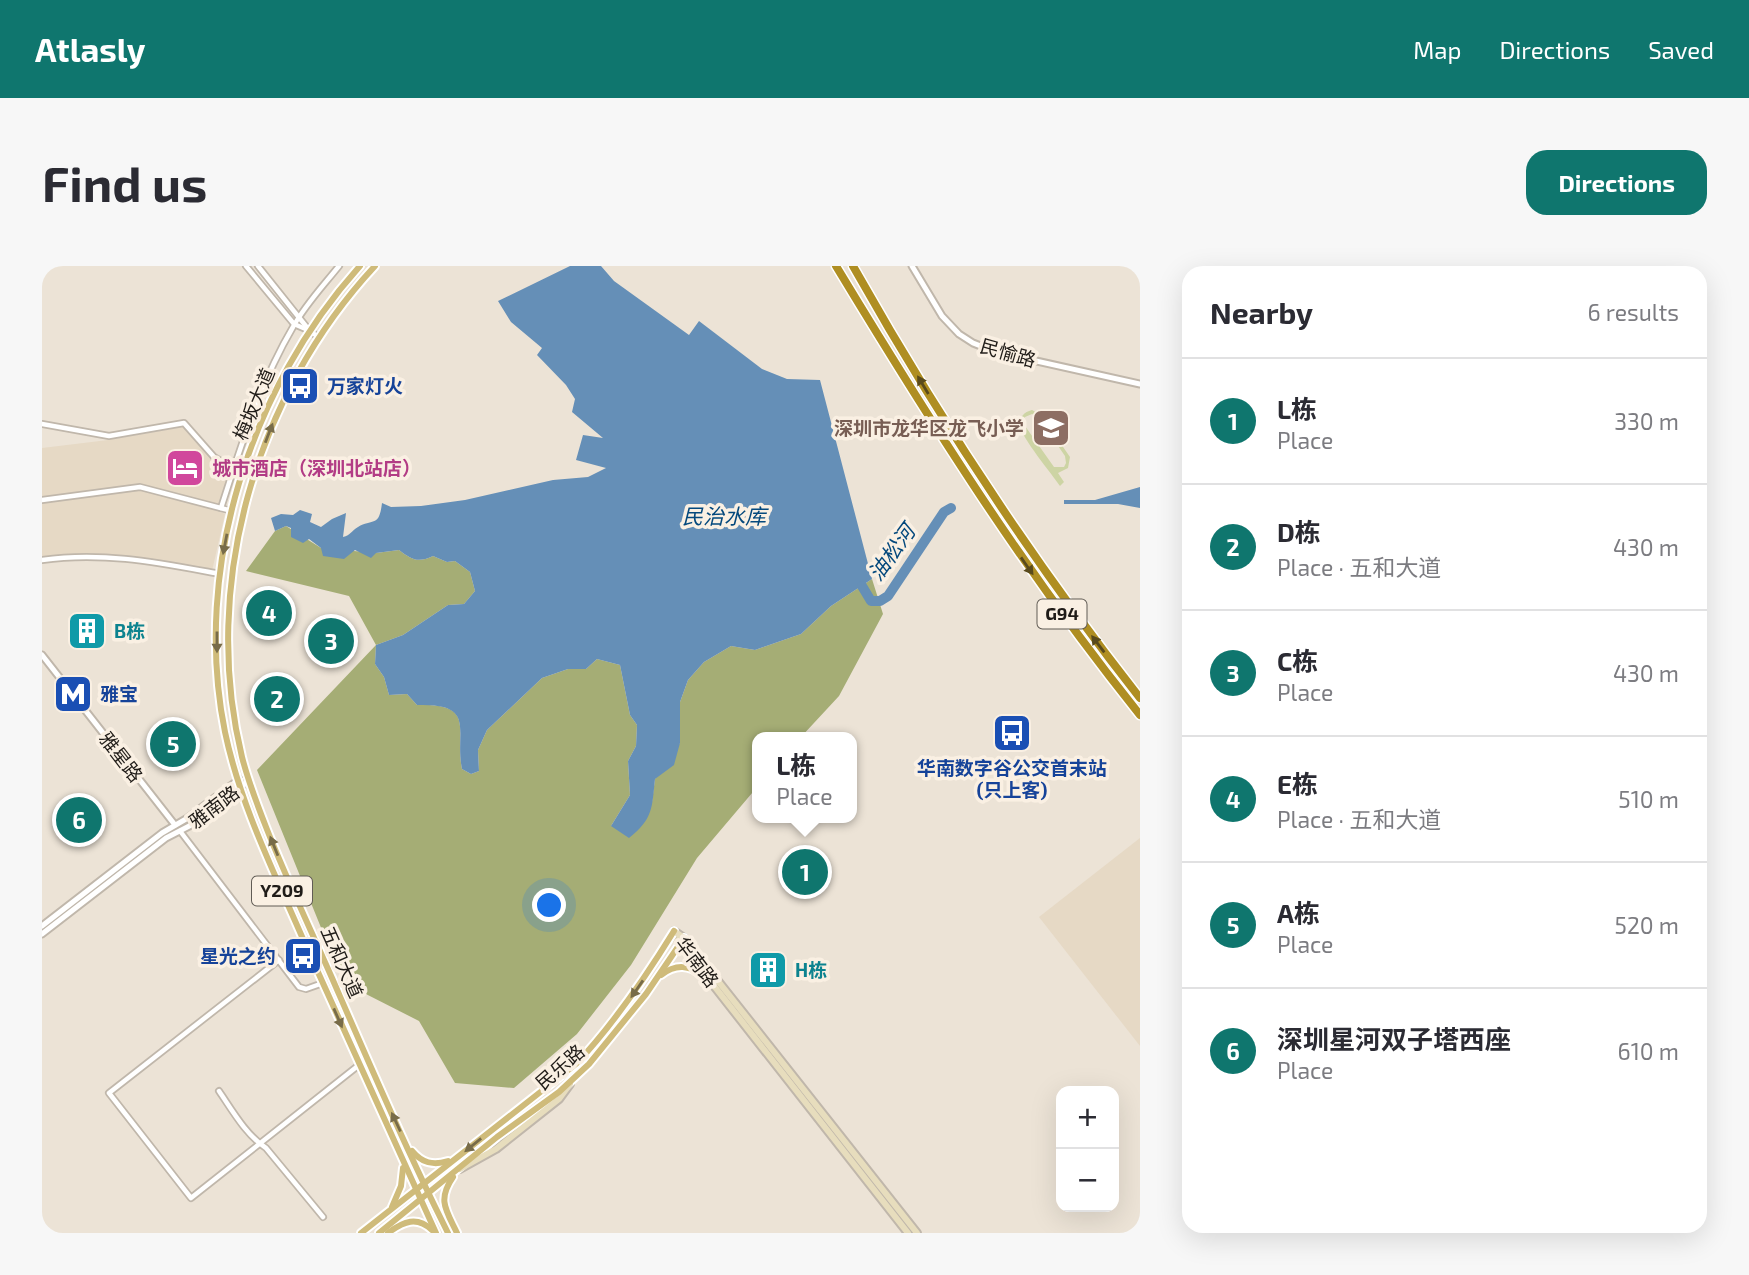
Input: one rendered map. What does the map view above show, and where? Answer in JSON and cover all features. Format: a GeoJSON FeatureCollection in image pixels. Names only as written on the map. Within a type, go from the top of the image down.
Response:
{"type":"FeatureCollection","features":[{"type":"Feature","properties":{"kind":"highway","name":"G94"},"geometry":{"type":"LineString","coordinates":[[836,266],[972,487],[1060,612],[1140,715]]}},
{"type":"Feature","properties":{"kind":"highway","name":"G94"},"geometry":{"type":"LineString","coordinates":[[853,266],[897,343],[985,484],[1068,604],[1140,698]]}},
{"type":"Feature","properties":{"kind":"main road","name":"梅坂大道"},"geometry":{"type":"LineString","coordinates":[[220,574],[232,512],[245,467],[270,401],[309,330],[360,266]]}},
{"type":"Feature","properties":{"kind":"main road","name":"梅坂大道"},"geometry":{"type":"LineString","coordinates":[[233,570],[246,505],[267,438],[292,382],[338,309],[375,266]]}},
{"type":"Feature","properties":{"kind":"main road","name":"五和大道"},"geometry":{"type":"LineString","coordinates":[[233,570],[229,629],[232,694],[236,729],[248,780],[276,852],[448,1233]]}},
{"type":"Feature","properties":{"kind":"main road","name":"五和大道"},"geometry":{"type":"LineString","coordinates":[[220,574],[216,659],[225,730],[237,781],[266,855],[436,1233]]}},
{"type":"Feature","properties":{"kind":"main road","name":"华南路"},"geometry":{"type":"LineString","coordinates":[[674,931],[917,1233]]}},
{"type":"Feature","properties":{"kind":"main road","name":"民乐路"},"geometry":{"type":"LineString","coordinates":[[361,1233],[558,1079],[592,1047],[642,981],[674,931]]}},
{"type":"Feature","properties":{"kind":"main road","name":"华南路"},"geometry":{"type":"LineString","coordinates":[[682,941],[705,975],[908,1233]]}},
{"type":"Feature","properties":{"kind":"main road","name":"民乐路"},"geometry":{"type":"LineString","coordinates":[[379,1233],[575,1077],[612,1038],[682,941]]}},
{"type":"Feature","properties":{"kind":"main road"},"geometry":{"type":"LineString","coordinates":[[656,979],[668,970],[680,966],[691,967],[705,975]]}},
{"type":"Feature","properties":{"kind":"main road"},"geometry":{"type":"LineString","coordinates":[[405,1142],[420,1159],[430,1164],[441,1164],[456,1158]]}},
{"type":"Feature","properties":{"kind":"main road"},"geometry":{"type":"LineString","coordinates":[[386,1214],[401,1186],[404,1169],[402,1159]]}},
{"type":"Feature","properties":{"kind":"main road"},"geometry":{"type":"LineString","coordinates":[[457,1233],[443,1199],[446,1188],[458,1169]]}},
{"type":"Feature","properties":{"kind":"main road"},"geometry":{"type":"LineString","coordinates":[[388,1233],[400,1224],[415,1221],[422,1222],[436,1233]]}},
{"type":"Feature","properties":{"kind":"street"},"geometry":{"type":"LineString","coordinates":[[246,266],[294,324],[318,337]]}},
{"type":"Feature","properties":{"kind":"street"},"geometry":{"type":"LineString","coordinates":[[258,266],[309,330]]}},
{"type":"Feature","properties":{"kind":"street"},"geometry":{"type":"LineString","coordinates":[[221,508],[261,392],[294,324],[339,266]]}},
{"type":"Feature","properties":{"kind":"street","name":"民愉路"},"geometry":{"type":"LineString","coordinates":[[912,266],[942,317],[953,329],[973,343],[996,352],[1140,384]]}},
{"type":"Feature","properties":{"kind":"street"},"geometry":{"type":"LineString","coordinates":[[42,424],[108,436],[184,423],[214,457],[234,469]]}},
{"type":"Feature","properties":{"kind":"street"},"geometry":{"type":"LineString","coordinates":[[42,500],[140,487],[232,512]]}},
{"type":"Feature","properties":{"kind":"street"},"geometry":{"type":"LineString","coordinates":[[42,560],[72,555],[102,555],[134,558],[220,574]]}},
{"type":"Feature","properties":{"kind":"street","name":"雅星路"},"geometry":{"type":"LineString","coordinates":[[42,655],[175,825]]}},
{"type":"Feature","properties":{"kind":"street","name":"雅南路"},"geometry":{"type":"LineString","coordinates":[[42,926],[162,833],[237,781],[248,780]]}},
{"type":"Feature","properties":{"kind":"street","name":"雅南路"},"geometry":{"type":"LineString","coordinates":[[42,934],[166,838],[197,822],[248,780]]}},
{"type":"Feature","properties":{"kind":"street"},"geometry":{"type":"LineString","coordinates":[[180,831],[300,988],[306,989],[323,983]]}},
{"type":"Feature","properties":{"kind":"street"},"geometry":{"type":"LineString","coordinates":[[279,960],[110,1093],[191,1198],[359,1065]]}},
{"type":"Feature","properties":{"kind":"street"},"geometry":{"type":"LineString","coordinates":[[219,1091],[323,1217]]}},
{"type":"Feature","properties":{"kind":"shaded area"},"geometry":{"type":"Polygon","coordinates":[[[183,427],[213,459],[230,471],[218,511],[225,514],[212,571],[86,553],[42,563],[42,448],[183,427]]]}},
{"type":"Feature","properties":{"kind":"shaded area"},"geometry":{"type":"Polygon","coordinates":[[[1140,838],[1140,1046],[1039,917],[1140,838]]]}},
{"type":"Feature","properties":{"kind":"green space"},"geometry":{"type":"Polygon","coordinates":[[[1029,411],[1041,415],[1070,457],[1068,468],[1058,473],[1064,482],[1060,486],[1022,431],[1020,420],[1029,411]],[[1032,414],[1025,417],[1025,426],[1054,467],[1064,467],[1065,456],[1038,417],[1032,414]]]}},
{"type":"Feature","properties":{"kind":"green space"},"geometry":{"type":"Polygon","coordinates":[[[286,526],[321,548],[376,553],[399,550],[415,559],[433,556],[447,562],[455,561],[470,572],[475,591],[464,604],[448,605],[403,635],[376,645],[349,596],[246,571],[275,531],[286,526]]]}},
{"type":"Feature","properties":{"kind":"green space"},"geometry":{"type":"Polygon","coordinates":[[[872,579],[883,614],[839,696],[806,732],[752,732],[752,793],[697,858],[631,965],[577,1034],[514,1088],[455,1083],[419,1021],[358,990],[337,967],[257,770],[376,645],[375,664],[384,677],[389,695],[407,694],[417,705],[449,709],[456,714],[460,731],[462,769],[471,774],[479,771],[478,750],[487,730],[542,678],[568,669],[586,669],[597,659],[620,665],[630,715],[637,725],[636,746],[628,761],[630,795],[611,826],[652,802],[655,779],[680,743],[680,702],[688,680],[704,662],[731,646],[755,650],[801,634],[831,606],[872,579]]]}},
{"type":"Feature","properties":{"kind":"water","name":"民治水库"},"geometry":{"type":"Polygon","coordinates":[[[570,266],[601,266],[614,281],[689,335],[699,321],[762,369],[787,379],[820,380],[872,579],[831,606],[801,634],[755,650],[731,646],[704,662],[688,680],[680,702],[680,743],[674,765],[655,779],[647,819],[629,838],[611,826],[630,795],[628,761],[636,746],[637,725],[630,715],[620,665],[597,659],[586,669],[568,669],[542,678],[487,730],[478,750],[479,771],[471,774],[462,769],[459,722],[456,714],[436,706],[417,705],[407,694],[389,695],[384,677],[375,664],[376,645],[403,635],[448,605],[464,604],[475,591],[470,572],[455,561],[447,562],[433,556],[415,559],[399,550],[376,553],[371,558],[355,550],[344,559],[323,556],[321,548],[309,539],[303,543],[291,537],[291,528],[286,526],[275,531],[271,518],[281,514],[293,515],[300,510],[312,514],[310,522],[321,527],[346,513],[343,537],[363,524],[377,519],[382,503],[391,507],[421,506],[465,500],[553,480],[588,477],[606,468],[576,460],[583,435],[603,438],[572,412],[575,399],[566,385],[537,355],[542,348],[511,322],[498,301],[570,266]]]}},
{"type":"Feature","properties":{"kind":"water"},"geometry":{"type":"Polygon","coordinates":[[[1140,487],[1140,508],[1118,504],[1064,504],[1064,500],[1095,500],[1140,487]]]}},
{"type":"Feature","properties":{"kind":"waterway","name":"油松河"},"geometry":{"type":"LineString","coordinates":[[862,586],[871,601],[880,601],[888,596],[944,512],[951,508]]}},
{"type":"Feature","properties":{"kind":"place","name":"万家灯火"},"geometry":{"type":"Point","coordinates":[300,386]}},
{"type":"Feature","properties":{"kind":"place","name":"深圳市龙华区龙飞小学"},"geometry":{"type":"Point","coordinates":[1051,428]}},
{"type":"Feature","properties":{"kind":"place","name":"城市酒店（深圳北站店）"},"geometry":{"type":"Point","coordinates":[185,468]}},
{"type":"Feature","properties":{"kind":"place","name":"E栋"},"geometry":{"type":"Point","coordinates":[269,613]}},
{"type":"Feature","properties":{"kind":"place","name":"B栋"},"geometry":{"type":"Point","coordinates":[87,631]}},
{"type":"Feature","properties":{"kind":"place","name":"C栋"},"geometry":{"type":"Point","coordinates":[331,641]}},
{"type":"Feature","properties":{"kind":"place","name":"雅宝"},"geometry":{"type":"Point","coordinates":[73,694]}},
{"type":"Feature","properties":{"kind":"place","name":"D栋"},"geometry":{"type":"Point","coordinates":[277,699]}},
{"type":"Feature","properties":{"kind":"place","name":"华南数字谷公交首末站 (只上客)"},"geometry":{"type":"Point","coordinates":[1012,733]}},
{"type":"Feature","properties":{"kind":"place","name":"A栋"},"geometry":{"type":"Point","coordinates":[173,744]}},
{"type":"Feature","properties":{"kind":"place","name":"深圳星河双子塔西座"},"geometry":{"type":"Point","coordinates":[79,820]}},
{"type":"Feature","properties":{"kind":"place","name":"L栋"},"geometry":{"type":"Point","coordinates":[805,872]}},
{"type":"Feature","properties":{"kind":"place","name":"星光之约"},"geometry":{"type":"Point","coordinates":[303,956]}},
{"type":"Feature","properties":{"kind":"place","name":"H栋"},"geometry":{"type":"Point","coordinates":[768,970]}}]}
